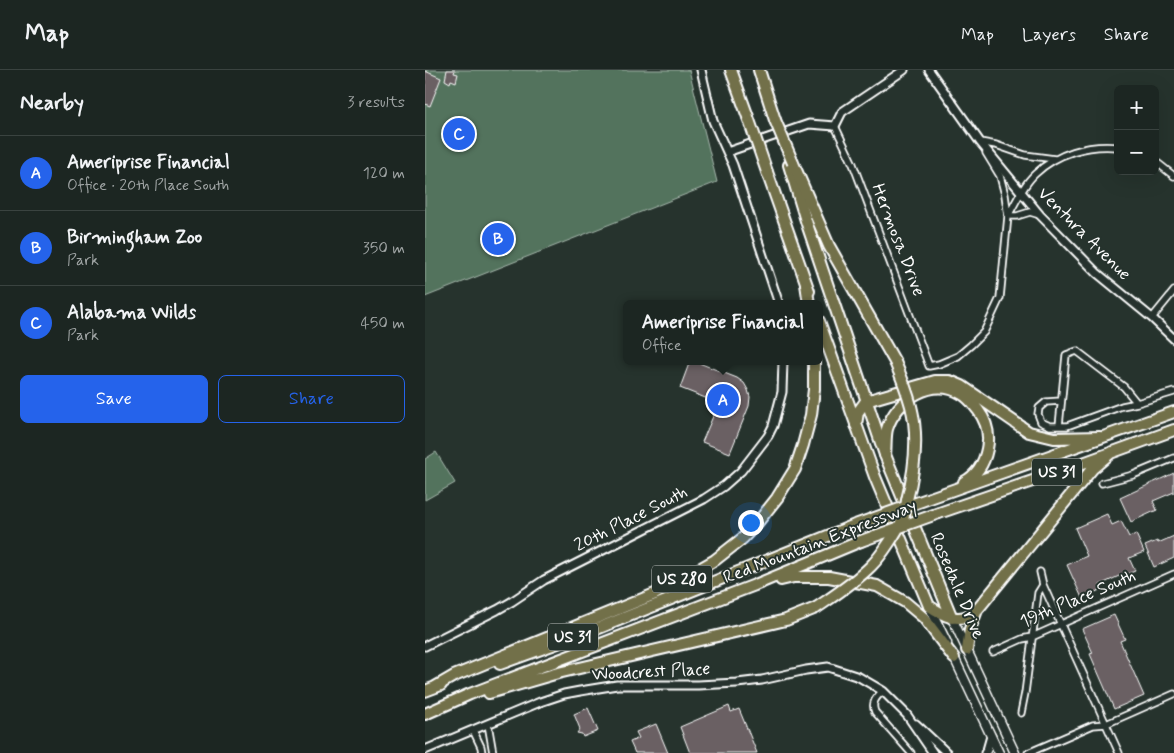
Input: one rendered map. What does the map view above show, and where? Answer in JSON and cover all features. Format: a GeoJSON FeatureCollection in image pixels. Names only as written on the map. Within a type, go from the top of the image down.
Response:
{"type":"FeatureCollection","features":[{"type":"Feature","properties":{"kind":"highway"},"geometry":{"type":"LineString","coordinates":[[447,705],[558,673],[786,620],[816,608],[857,580],[872,565],[888,544],[903,518],[912,479],[916,439],[911,406],[895,362],[829,246],[791,164],[773,115],[761,70]]}},
{"type":"Feature","properties":{"kind":"highway"},"geometry":{"type":"LineString","coordinates":[[731,71],[810,300]]}},
{"type":"Feature","properties":{"kind":"highway","name":"Rosedale Drive"},"geometry":{"type":"LineString","coordinates":[[791,164],[807,224],[885,456],[952,618]]}},
{"type":"Feature","properties":{"kind":"highway","name":"Rosedale Drive"},"geometry":{"type":"LineString","coordinates":[[823,332],[875,477],[929,606]]}},
{"type":"Feature","properties":{"kind":"highway","name":"US 280"},"geometry":{"type":"LineString","coordinates":[[430,689],[454,676],[655,594],[715,560],[743,538],[777,498],[795,468],[811,415],[814,365]]}},
{"type":"Feature","properties":{"kind":"highway"},"geometry":{"type":"LineString","coordinates":[[856,425],[858,412],[866,401],[935,381],[950,381],[962,386],[1029,432],[1054,438],[1100,437]]}},
{"type":"Feature","properties":{"kind":"highway"},"geometry":{"type":"LineString","coordinates":[[885,456],[886,430],[894,412],[912,395],[922,390],[951,389],[971,400],[984,418],[989,440],[985,458],[979,471],[971,478],[941,494]]}},
{"type":"Feature","properties":{"kind":"highway","name":"Red Mountain Expressway"},"geometry":{"type":"LineString","coordinates":[[430,689],[594,630],[855,525],[1174,412]]}},
{"type":"Feature","properties":{"kind":"highway","name":"Red Mountain Expressway"},"geometry":{"type":"LineString","coordinates":[[425,714],[469,694],[755,585],[861,541],[1174,430]]}},
{"type":"Feature","properties":{"kind":"highway"},"geometry":{"type":"LineString","coordinates":[[967,650],[970,629],[977,610],[1092,469],[1112,452]]}},
{"type":"Feature","properties":{"kind":"highway"},"geometry":{"type":"LineString","coordinates":[[755,585],[794,577],[829,577],[877,586],[905,602],[924,618],[954,658]]}},
{"type":"Feature","properties":{"kind":"highway"},"geometry":{"type":"LineString","coordinates":[[929,606],[952,618],[965,617],[977,610]]}},
{"type":"Feature","properties":{"kind":"main road","name":"Rosedale Drive"},"geometry":{"type":"LineString","coordinates":[[929,606],[999,753]]}},
{"type":"Feature","properties":{"kind":"main road","name":"Rosedale Drive"},"geometry":{"type":"LineString","coordinates":[[952,618],[1015,753]]}},
{"type":"Feature","properties":{"kind":"street"},"geometry":{"type":"LineString","coordinates":[[701,70],[713,121],[733,165],[778,300]]}},
{"type":"Feature","properties":{"kind":"street"},"geometry":{"type":"LineString","coordinates":[[727,152],[809,124],[835,126],[842,112],[904,70]]}},
{"type":"Feature","properties":{"kind":"street","name":"Ventura Avenue"},"geometry":{"type":"LineString","coordinates":[[929,70],[980,142],[1040,215],[1097,273],[1152,318],[1174,339]]}},
{"type":"Feature","properties":{"kind":"street","name":"Hermosa Drive"},"geometry":{"type":"LineString","coordinates":[[835,126],[853,164],[929,366],[958,356],[984,332],[1000,298],[1008,216]]}},
{"type":"Feature","properties":{"kind":"street"},"geometry":{"type":"LineString","coordinates":[[980,142],[996,145],[1025,156],[1055,159]]}},
{"type":"Feature","properties":{"kind":"street"},"geometry":{"type":"LineString","coordinates":[[980,142],[1000,176],[1008,216]]}},
{"type":"Feature","properties":{"kind":"street"},"geometry":{"type":"LineString","coordinates":[[1008,216],[1035,174],[1055,159],[1083,148],[1114,147]]}},
{"type":"Feature","properties":{"kind":"street"},"geometry":{"type":"LineString","coordinates":[[1159,165],[1174,176]]}},
{"type":"Feature","properties":{"kind":"street"},"geometry":{"type":"LineString","coordinates":[[1008,216],[1017,216],[1030,212],[1040,215]]}},
{"type":"Feature","properties":{"kind":"street"},"geometry":{"type":"LineString","coordinates":[[1152,318],[1174,291]]}},
{"type":"Feature","properties":{"kind":"street"},"geometry":{"type":"LineString","coordinates":[[1059,426],[1066,355],[1077,350],[1124,387],[1137,403]]}},
{"type":"Feature","properties":{"kind":"street","name":"20th Place South"},"geometry":{"type":"LineString","coordinates":[[425,646],[511,602],[544,580],[704,499],[724,486],[741,471],[768,436],[773,426],[782,392],[783,365]]}},
{"type":"Feature","properties":{"kind":"street"},"geometry":{"type":"LineString","coordinates":[[1061,401],[1046,402],[1039,408],[1041,422],[1050,426],[1067,426],[1122,406],[1174,392]]}},
{"type":"Feature","properties":{"kind":"street"},"geometry":{"type":"LineString","coordinates":[[1103,483],[1133,475],[1174,458]]}},
{"type":"Feature","properties":{"kind":"street"},"geometry":{"type":"LineString","coordinates":[[1040,572],[1043,586],[1119,753]]}},
{"type":"Feature","properties":{"kind":"street","name":"19th Place South"},"geometry":{"type":"LineString","coordinates":[[993,652],[1022,639],[1032,638],[1174,574]]}},
{"type":"Feature","properties":{"kind":"street"},"geometry":{"type":"LineString","coordinates":[[1021,713],[1038,593],[1043,586]]}},
{"type":"Feature","properties":{"kind":"street","name":"Woodcrest Place"},"geometry":{"type":"LineString","coordinates":[[425,750],[564,694],[617,685],[698,685],[758,681],[828,667],[859,677],[883,691],[907,715]]}},
{"type":"Feature","properties":{"kind":"street"},"geometry":{"type":"LineString","coordinates":[[883,691],[873,702],[875,712],[911,753]]}},
{"type":"Feature","properties":{"kind":"street"},"geometry":{"type":"LineString","coordinates":[[1028,753],[1093,726],[1106,724],[1174,694]]}},
{"type":"Feature","properties":{"kind":"street"},"geometry":{"type":"LineString","coordinates":[[907,715],[933,753]]}},
{"type":"Feature","properties":{"kind":"street"},"geometry":{"type":"LineString","coordinates":[[907,715],[947,753]]}},
{"type":"Feature","properties":{"kind":"street"},"geometry":{"type":"LineString","coordinates":[[488,724],[493,753]]}},
{"type":"Feature","properties":{"kind":"street"},"geometry":{"type":"LineString","coordinates":[[473,730],[482,753]]}},
{"type":"Feature","properties":{"kind":"street"},"geometry":{"type":"LineString","coordinates":[[985,753],[991,736]]}},
{"type":"Feature","properties":{"kind":"green space"},"geometry":{"type":"Polygon","coordinates":[[[425,70],[689,70],[717,182],[425,297],[425,70]]]}},
{"type":"Feature","properties":{"kind":"green space"},"geometry":{"type":"Polygon","coordinates":[[[436,452],[455,483],[425,500],[425,459],[436,452]]]}},
{"type":"Feature","properties":{"kind":"building"},"geometry":{"type":"Polygon","coordinates":[[[447,70],[455,70],[454,73],[458,74],[456,82],[451,80],[450,83],[445,80],[447,70]]]}},
{"type":"Feature","properties":{"kind":"building"},"geometry":{"type":"Polygon","coordinates":[[[425,71],[441,78],[430,106],[425,104],[425,71]]]}},
{"type":"Feature","properties":{"kind":"building"},"geometry":{"type":"Polygon","coordinates":[[[689,365],[704,365],[737,378],[744,383],[750,397],[749,406],[730,453],[702,442],[714,414],[708,407],[708,399],[680,388],[689,365]]]}},
{"type":"Feature","properties":{"kind":"building"},"geometry":{"type":"Polygon","coordinates":[[[1174,473],[1174,492],[1153,501],[1157,510],[1131,522],[1120,498],[1174,473]]]}},
{"type":"Feature","properties":{"kind":"building"},"geometry":{"type":"Polygon","coordinates":[[[1107,514],[1112,525],[1121,521],[1129,537],[1136,534],[1144,552],[1129,558],[1135,571],[1100,585],[1102,589],[1082,598],[1067,565],[1087,556],[1075,528],[1107,514]]]}},
{"type":"Feature","properties":{"kind":"building"},"geometry":{"type":"Polygon","coordinates":[[[1174,536],[1174,558],[1154,567],[1145,546],[1174,536]]]}},
{"type":"Feature","properties":{"kind":"building"},"geometry":{"type":"Polygon","coordinates":[[[1114,615],[1125,639],[1120,641],[1144,696],[1114,709],[1090,654],[1093,653],[1082,629],[1114,615]]]}},
{"type":"Feature","properties":{"kind":"building"},"geometry":{"type":"Polygon","coordinates":[[[729,706],[731,712],[739,709],[757,753],[690,753],[680,727],[729,706]]]}},
{"type":"Feature","properties":{"kind":"building"},"geometry":{"type":"Polygon","coordinates":[[[588,708],[598,731],[583,737],[582,734],[577,733],[580,729],[574,714],[588,708]]]}},
{"type":"Feature","properties":{"kind":"building"},"geometry":{"type":"Polygon","coordinates":[[[656,724],[668,753],[635,753],[630,742],[639,738],[636,732],[656,724]]]}},
{"type":"Feature","properties":{"kind":"place","name":"Alabama Wilds"},"geometry":{"type":"Point","coordinates":[459,134]}},
{"type":"Feature","properties":{"kind":"place","name":"Birmingham Zoo"},"geometry":{"type":"Point","coordinates":[498,239]}},
{"type":"Feature","properties":{"kind":"place","name":"Ameriprise Financial"},"geometry":{"type":"Point","coordinates":[723,400]}}]}
